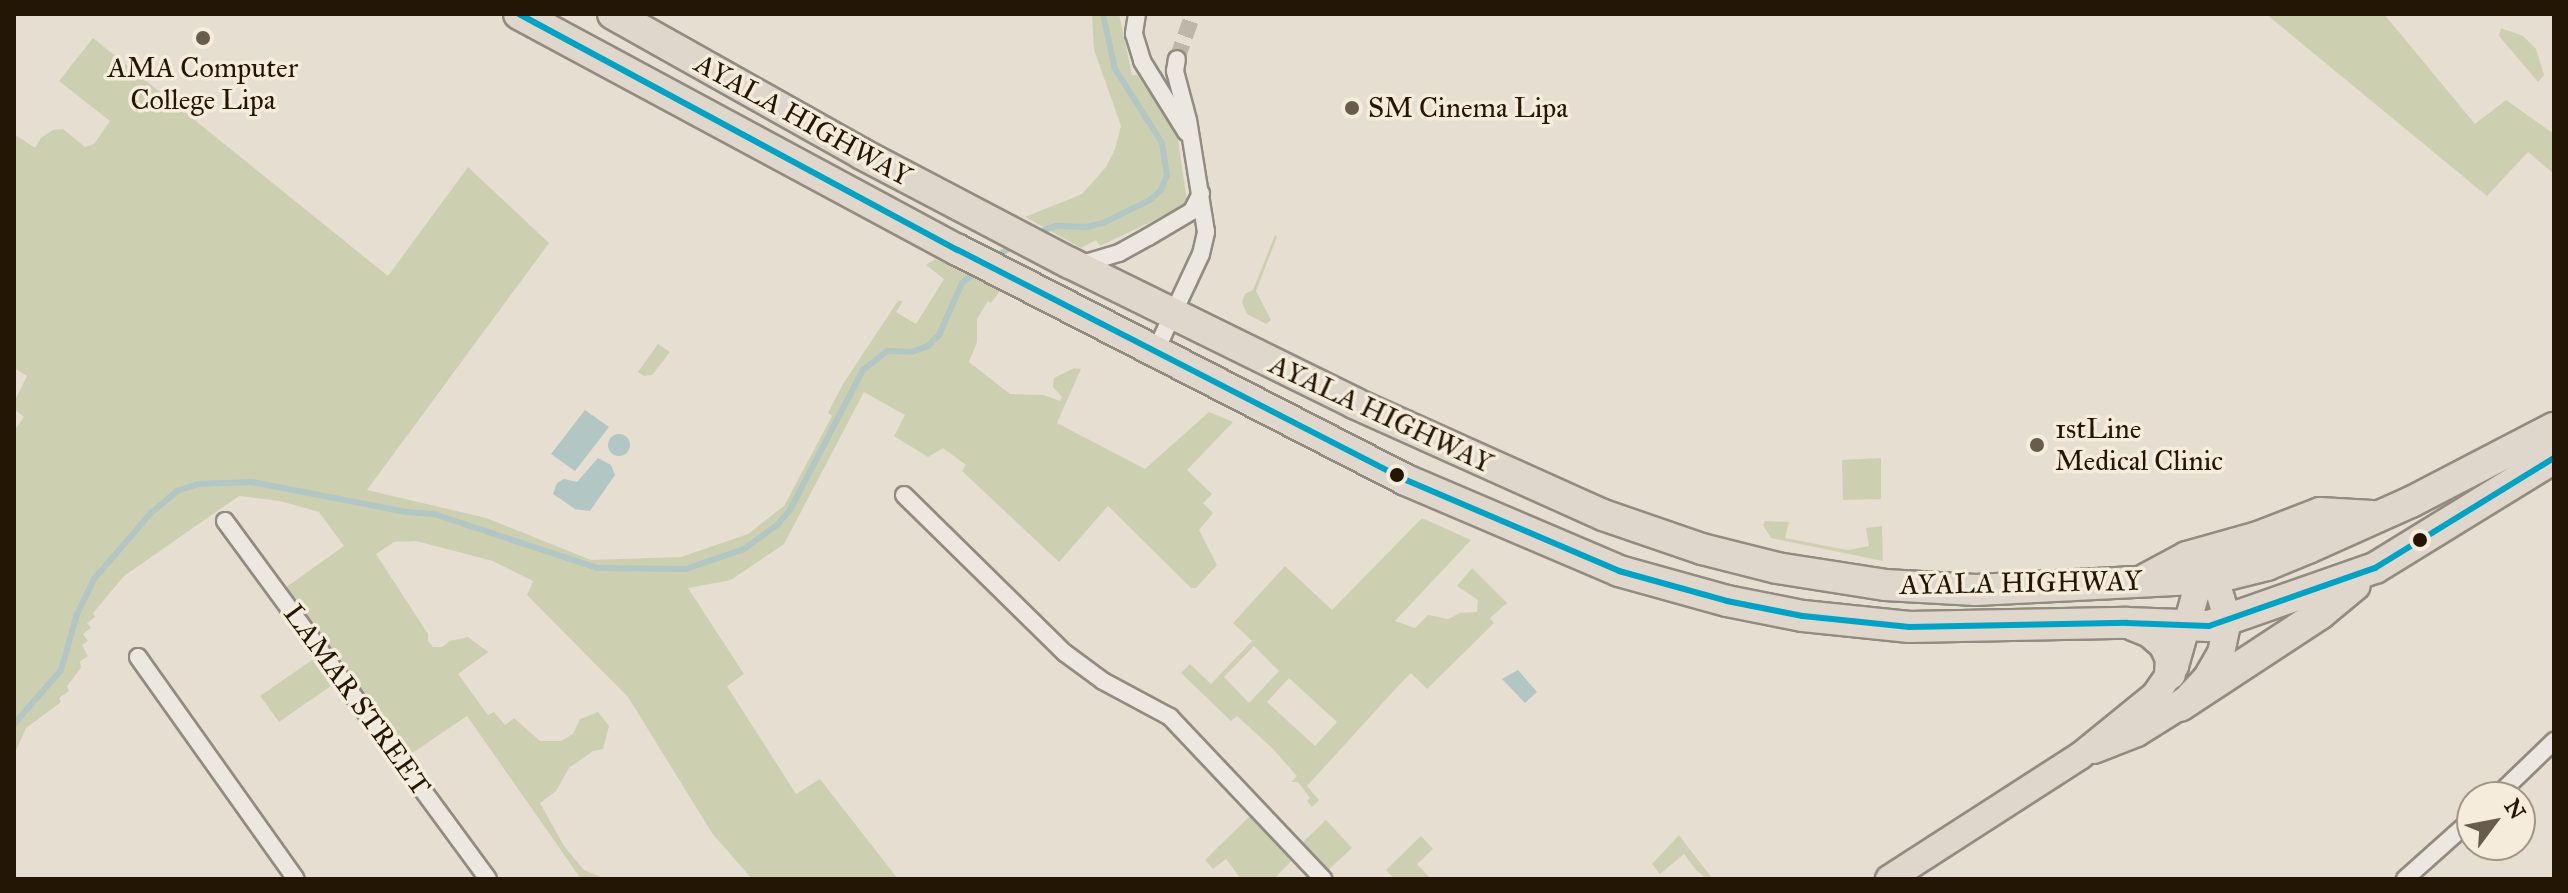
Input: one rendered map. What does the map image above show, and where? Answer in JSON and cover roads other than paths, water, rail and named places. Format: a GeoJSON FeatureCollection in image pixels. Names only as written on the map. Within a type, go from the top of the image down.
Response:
{"type":"FeatureCollection","features":[{"type":"Feature","properties":{"kind":"highway","name":"AYALA HIGHWAY"},"geometry":{"type":"LineString","coordinates":[[519,14],[958,250],[1427,490],[1557,546],[1675,588],[1803,616],[1909,627],[2127,623],[2188,627],[2228,621],[2375,568]]}},
{"type":"Feature","properties":{"kind":"highway","name":"AYALA HIGHWAY"},"geometry":{"type":"LineString","coordinates":[[613,14],[862,154],[1072,264],[1315,385],[1603,515],[1702,549],[1802,573],[1885,585],[1992,590],[2212,579],[2267,565],[2308,548],[2554,428]]}},
{"type":"Feature","properties":{"kind":"highway"},"geometry":{"type":"LineString","coordinates":[[2180,706],[2320,614],[2375,568],[2554,458]]}},
{"type":"Feature","properties":{"kind":"highway"},"geometry":{"type":"LineString","coordinates":[[2136,582],[2152,578],[2187,557],[2268,534],[2320,513],[2378,516]]}},
{"type":"Feature","properties":{"kind":"highway"},"geometry":{"type":"LineString","coordinates":[[2308,548],[2295,561],[2296,579],[2309,588],[2326,588]]}},
{"type":"Feature","properties":{"kind":"highway"},"geometry":{"type":"LineString","coordinates":[[2127,623],[2150,632],[2164,644],[2171,659],[2170,674]]}},
{"type":"Feature","properties":{"kind":"main road"},"geometry":{"type":"LineString","coordinates":[[1889,879],[2080,756],[2155,695],[2170,674],[2188,627],[2196,593],[2212,579],[2228,621],[2216,662],[2202,684],[2180,706],[2126,739],[2080,756]]}},
{"type":"Feature","properties":{"kind":"street"},"geometry":{"type":"LineString","coordinates":[[1137,14],[1134,34],[1142,61],[1193,147]]}},
{"type":"Feature","properties":{"kind":"street"},"geometry":{"type":"LineString","coordinates":[[1156,350],[1205,243],[1206,216],[1175,71],[1177,59]]}},
{"type":"Feature","properties":{"kind":"street"},"geometry":{"type":"LineString","coordinates":[[1072,264],[1099,261],[1129,248],[1189,213],[1201,193]]}},
{"type":"Feature","properties":{"kind":"street"},"geometry":{"type":"LineString","coordinates":[[904,495],[1065,653],[1103,681],[1170,717],[1323,879]]}},
{"type":"Feature","properties":{"kind":"street","name":"LAMAR STREET"},"geometry":{"type":"LineString","coordinates":[[225,521],[488,879]]}},
{"type":"Feature","properties":{"kind":"street"},"geometry":{"type":"LineString","coordinates":[[138,657],[296,879]]}},
{"type":"Feature","properties":{"kind":"street"},"geometry":{"type":"LineString","coordinates":[[2513,781],[2554,741]]}},
{"type":"Feature","properties":{"kind":"street"},"geometry":{"type":"LineString","coordinates":[[2405,879],[2456,833]]}},
{"type":"Feature","properties":{"kind":"waterway"},"geometry":{"type":"LineString","coordinates":[[1033,234],[1056,226],[1086,227],[1103,223],[1150,200],[1161,190],[1167,175],[1162,143],[1115,69],[1103,14]]}},
{"type":"Feature","properties":{"kind":"waterway"},"geometry":{"type":"LineString","coordinates":[[992,259],[1013,246]]}},
{"type":"Feature","properties":{"kind":"waterway"},"geometry":{"type":"LineString","coordinates":[[14,724],[61,670],[77,614],[94,579],[151,513],[177,491],[198,484],[252,482],[406,512],[434,514],[597,568],[686,569],[744,549],[777,525],[790,510],[863,370],[887,351],[911,352],[928,346],[939,335],[962,283],[977,271]]}},
{"type":"Feature","properties":{"kind":"tunnel"},"geometry":{"type":"LineString","coordinates":[[1177,59],[1193,14]]}},
{"type":"Feature","properties":{"kind":"place","name":"AMA Computer College Lipa"},"geometry":{"type":"Point","coordinates":[203,38]}},
{"type":"Feature","properties":{"kind":"place","name":"SM Cinema Lipa"},"geometry":{"type":"Point","coordinates":[1352,108]}},
{"type":"Feature","properties":{"kind":"place","name":"1stLine Medical Clinic"},"geometry":{"type":"Point","coordinates":[2037,445]}}]}
